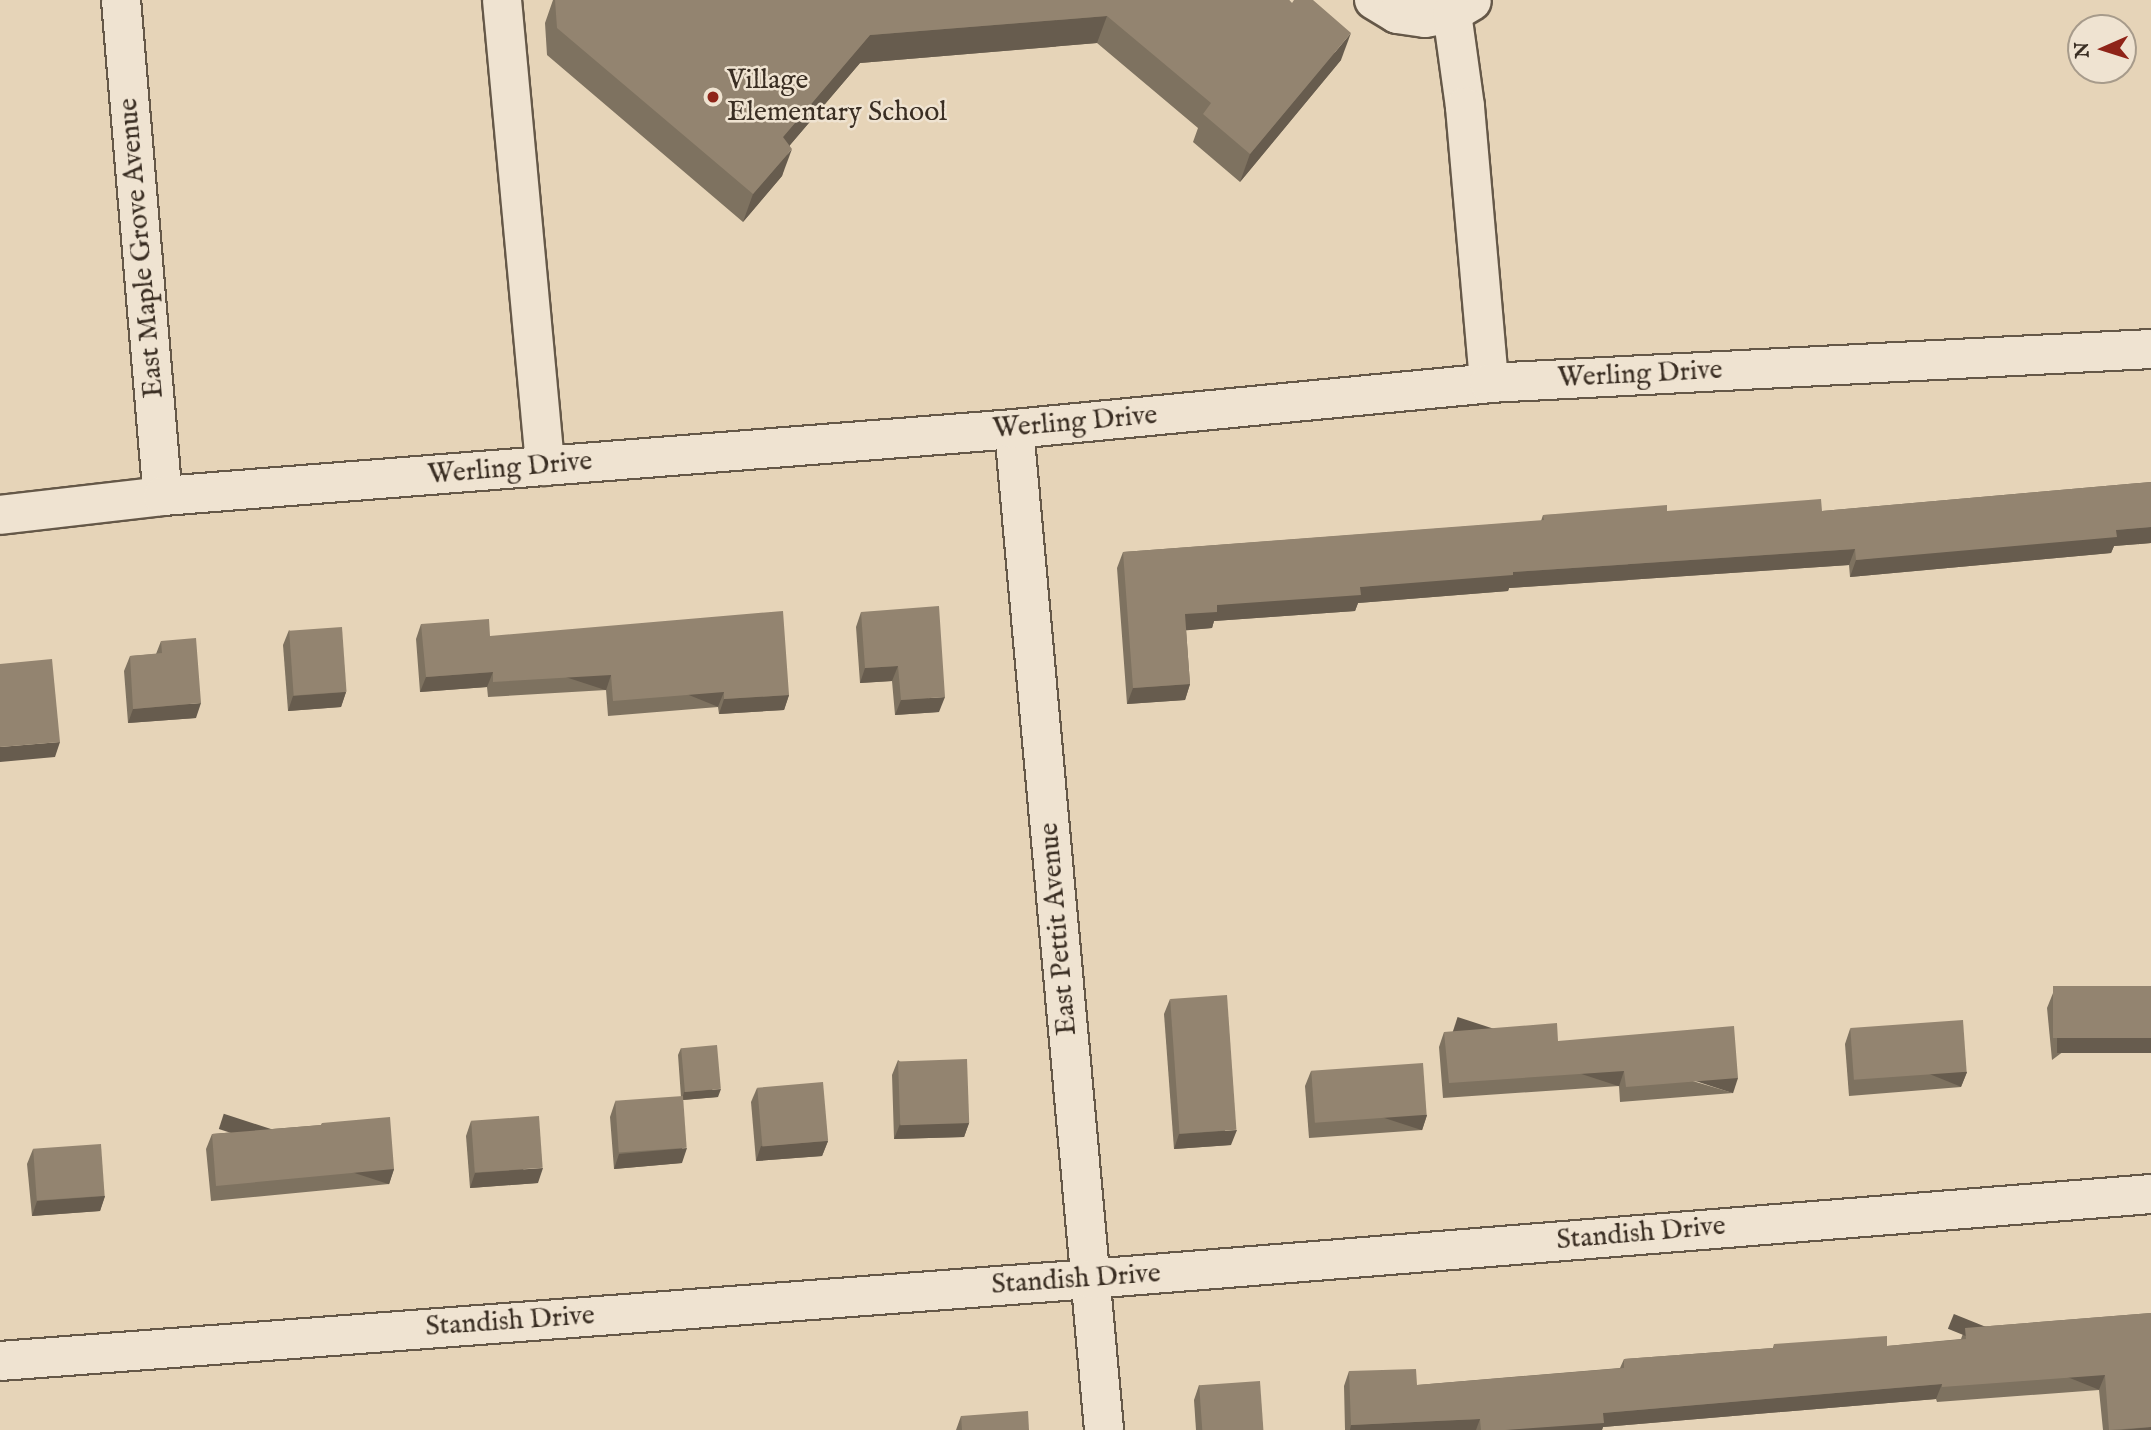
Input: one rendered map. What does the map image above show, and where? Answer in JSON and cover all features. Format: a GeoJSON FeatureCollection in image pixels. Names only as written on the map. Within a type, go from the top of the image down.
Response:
{"type":"FeatureCollection","features":[{"type":"Feature","properties":{"kind":"street","name":"East Maple Grove Avenue"},"geometry":{"type":"LineString","coordinates":[[121,0],[163,496]]}},
{"type":"Feature","properties":{"kind":"street"},"geometry":{"type":"LineString","coordinates":[[502,0],[545,466]]}},
{"type":"Feature","properties":{"kind":"street"},"geometry":{"type":"LineString","coordinates":[[1374,0],[1397,14],[1425,18],[1463,7],[1465,107],[1489,383]]}},
{"type":"Feature","properties":{"kind":"street","name":"Werling Drive"},"geometry":{"type":"LineString","coordinates":[[0,515],[163,496],[1014,429],[1489,383],[2151,349]]}},
{"type":"Feature","properties":{"kind":"street","name":"East Pettit Avenue"},"geometry":{"type":"LineString","coordinates":[[1014,429],[1104,1430]]}},
{"type":"Feature","properties":{"kind":"street","name":"Standish Drive"},"geometry":{"type":"LineString","coordinates":[[0,1361],[1090,1279],[2151,1194]]}},
{"type":"Feature","properties":{"kind":"building","name":"Village Elementary School"},"geometry":{"type":"Polygon","coordinates":[[[555,0],[1289,0],[1292,3],[1294,0],[1313,0],[1351,33],[1250,154],[1203,114],[1211,103],[1107,16],[870,35],[783,137],[792,149],[753,194],[557,28],[555,0]]]}},
{"type":"Feature","properties":{"kind":"building"},"geometry":{"type":"Polygon","coordinates":[[[2151,482],[2151,527],[2116,530],[2117,537],[1856,560],[1855,549],[1513,572],[1513,575],[1360,587],[1361,595],[1217,605],[1217,612],[1185,614],[1190,684],[1133,688],[1123,552],[1544,520],[1543,515],[1667,505],[1667,511],[1821,499],[1822,511],[2151,482]]]}},
{"type":"Feature","properties":{"kind":"building"},"geometry":{"type":"Polygon","coordinates":[[[939,606],[945,697],[901,700],[898,666],[865,668],[861,612],[939,606]]]}},
{"type":"Feature","properties":{"kind":"building"},"geometry":{"type":"Polygon","coordinates":[[[783,611],[789,695],[724,699],[724,692],[613,701],[611,675],[493,682],[493,672],[426,677],[421,624],[489,619],[490,636],[783,611]]]}},
{"type":"Feature","properties":{"kind":"building"},"geometry":{"type":"Polygon","coordinates":[[[342,627],[347,692],[294,696],[289,631],[342,627]]]}},
{"type":"Feature","properties":{"kind":"building"},"geometry":{"type":"Polygon","coordinates":[[[196,638],[201,703],[133,709],[130,656],[162,653],[161,641],[196,638]]]}},
{"type":"Feature","properties":{"kind":"building"},"geometry":{"type":"Polygon","coordinates":[[[52,659],[60,742],[0,747],[0,664],[52,659]]]}},
{"type":"Feature","properties":{"kind":"building"},"geometry":{"type":"Polygon","coordinates":[[[2053,986],[2151,986],[2151,1038],[2053,1038],[2053,986]]]}},
{"type":"Feature","properties":{"kind":"building"},"geometry":{"type":"Polygon","coordinates":[[[1227,995],[1236,1130],[1180,1134],[1170,999],[1227,995]]]}},
{"type":"Feature","properties":{"kind":"building"},"geometry":{"type":"Polygon","coordinates":[[[1963,1020],[1967,1072],[1854,1080],[1850,1028],[1963,1020]]]}},
{"type":"Feature","properties":{"kind":"building"},"geometry":{"type":"Polygon","coordinates":[[[1557,1023],[1558,1041],[1734,1026],[1738,1078],[1626,1087],[1624,1071],[1449,1083],[1444,1032],[1557,1023]]]}},
{"type":"Feature","properties":{"kind":"building"},"geometry":{"type":"Polygon","coordinates":[[[717,1045],[721,1089],[685,1092],[681,1048],[717,1045]]]}},
{"type":"Feature","properties":{"kind":"building"},"geometry":{"type":"Polygon","coordinates":[[[967,1059],[969,1123],[900,1125],[898,1061],[967,1059]]]}},
{"type":"Feature","properties":{"kind":"building"},"geometry":{"type":"Polygon","coordinates":[[[1423,1063],[1427,1115],[1315,1123],[1311,1071],[1423,1063]]]}},
{"type":"Feature","properties":{"kind":"building"},"geometry":{"type":"Polygon","coordinates":[[[823,1082],[828,1141],[762,1147],[757,1088],[823,1082]]]}},
{"type":"Feature","properties":{"kind":"building"},"geometry":{"type":"Polygon","coordinates":[[[683,1096],[687,1148],[619,1153],[615,1101],[683,1096]]]}},
{"type":"Feature","properties":{"kind":"building"},"geometry":{"type":"Polygon","coordinates":[[[539,1116],[543,1168],[475,1173],[471,1121],[539,1116]]]}},
{"type":"Feature","properties":{"kind":"building"},"geometry":{"type":"Polygon","coordinates":[[[390,1117],[394,1169],[216,1186],[212,1134],[390,1117]]]}},
{"type":"Feature","properties":{"kind":"building"},"geometry":{"type":"Polygon","coordinates":[[[101,1144],[105,1196],[37,1201],[33,1149],[101,1144]]]}},
{"type":"Feature","properties":{"kind":"building"},"geometry":{"type":"Polygon","coordinates":[[[2151,1313],[2151,1427],[2109,1430],[2105,1375],[1942,1387],[1942,1384],[1603,1413],[1604,1423],[1505,1430],[1481,1430],[1480,1419],[1351,1425],[1349,1371],[1416,1369],[1417,1385],[1624,1368],[1624,1359],[1774,1348],[1774,1344],[1887,1336],[1887,1346],[1966,1339],[1965,1328],[2151,1313]]]}},
{"type":"Feature","properties":{"kind":"building"},"geometry":{"type":"Polygon","coordinates":[[[1260,1381],[1263,1430],[1202,1430],[1199,1385],[1260,1381]]]}},
{"type":"Feature","properties":{"kind":"building"},"geometry":{"type":"Polygon","coordinates":[[[1028,1411],[1029,1430],[962,1430],[961,1416],[1028,1411]]]}},
{"type":"Feature","properties":{"kind":"place","name":"Village Elementary School"},"geometry":{"type":"Point","coordinates":[713,97]}}]}
